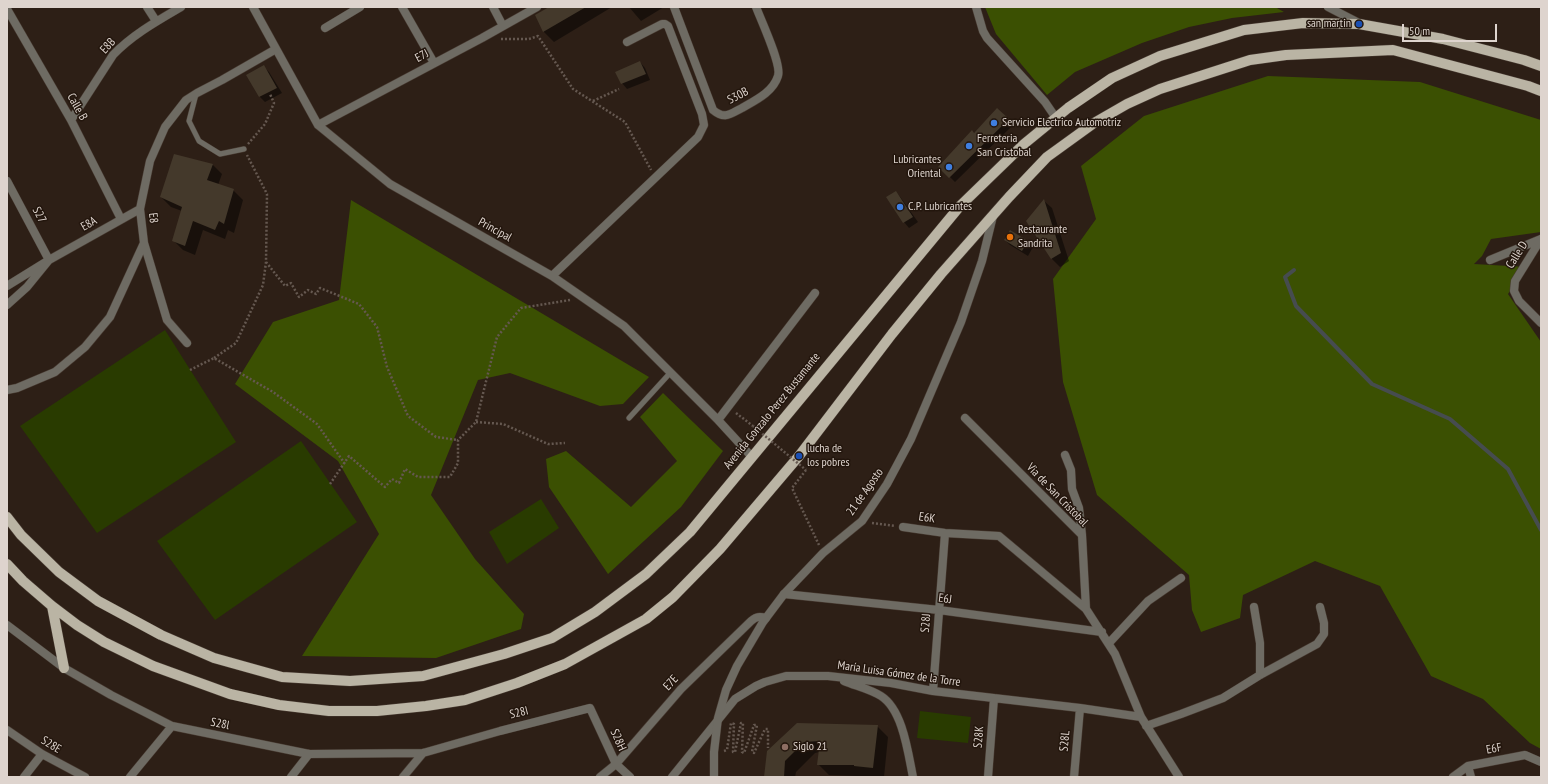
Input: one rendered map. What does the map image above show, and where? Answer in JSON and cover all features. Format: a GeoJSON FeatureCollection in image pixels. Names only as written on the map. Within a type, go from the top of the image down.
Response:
{"type":"FeatureCollection","features":[{"type":"Feature","properties":{"kind":"main road","name":"Avenida Gonzalo Perez Bustamante"},"geometry":{"type":"LineString","coordinates":[[7,518],[21,535],[59,572],[98,602],[161,635],[214,658],[282,677],[350,681],[423,676],[504,654],[552,638],[595,612],[646,574],[690,532],[960,206],[1024,144],[1056,118],[1112,78],[1167,54],[1244,30],[1303,23],[1359,24],[1443,39],[1524,60],[1541,66]]}},
{"type":"Feature","properties":{"kind":"main road"},"geometry":{"type":"LineString","coordinates":[[7,564],[23,581],[52,606],[77,625],[104,642],[153,666],[230,694],[279,705],[329,711],[376,711],[465,700],[539,675],[565,664],[646,619],[673,597],[720,549],[799,456],[892,334],[941,274],[1047,157],[1094,123],[1126,104],[1160,89],[1250,60],[1315,53],[1393,50],[1528,86],[1541,91]]}},
{"type":"Feature","properties":{"kind":"main road"},"geometry":{"type":"LineString","coordinates":[[52,606],[64,668]]}},
{"type":"Feature","properties":{"kind":"street"},"geometry":{"type":"LineString","coordinates":[[147,7],[156,21]]}},
{"type":"Feature","properties":{"kind":"street","name":"E8B"},"geometry":{"type":"LineString","coordinates":[[71,120],[113,55],[156,21],[181,7]]}},
{"type":"Feature","properties":{"kind":"street","name":"Principal"},"geometry":{"type":"LineString","coordinates":[[253,7],[318,125],[390,184],[552,276],[624,326],[718,420],[752,457]]}},
{"type":"Feature","properties":{"kind":"street"},"geometry":{"type":"LineString","coordinates":[[325,28],[360,7]]}},
{"type":"Feature","properties":{"kind":"street"},"geometry":{"type":"LineString","coordinates":[[402,7],[434,63]]}},
{"type":"Feature","properties":{"kind":"street"},"geometry":{"type":"LineString","coordinates":[[493,7],[503,26]]}},
{"type":"Feature","properties":{"kind":"street","name":"E7J"},"geometry":{"type":"LineString","coordinates":[[318,125],[482,38],[537,7]]}},
{"type":"Feature","properties":{"kind":"street","name":"S30B"},"geometry":{"type":"LineString","coordinates":[[674,7],[713,110],[719,115],[727,116],[758,99],[772,88],[779,75],[777,61],[756,7]]}},
{"type":"Feature","properties":{"kind":"street"},"geometry":{"type":"LineString","coordinates":[[976,7],[983,31],[988,38],[1045,102],[1056,118]]}},
{"type":"Feature","properties":{"kind":"street"},"geometry":{"type":"LineString","coordinates":[[1328,7],[1359,24]]}},
{"type":"Feature","properties":{"kind":"street","name":"Calle B"},"geometry":{"type":"LineString","coordinates":[[7,9],[11,24],[71,120],[122,219]]}},
{"type":"Feature","properties":{"kind":"street"},"geometry":{"type":"LineString","coordinates":[[552,276],[698,137],[704,125],[702,114],[668,26],[665,24],[627,42]]}},
{"type":"Feature","properties":{"kind":"street","name":"E8"},"geometry":{"type":"LineString","coordinates":[[187,343],[167,320],[144,244],[140,209],[150,161],[165,127],[186,100],[276,49]]}},
{"type":"Feature","properties":{"kind":"street","name":"S27"},"geometry":{"type":"LineString","coordinates":[[7,181],[49,260]]}},
{"type":"Feature","properties":{"kind":"street","name":"E8A"},"geometry":{"type":"LineString","coordinates":[[7,286],[49,260],[140,209]]}},
{"type":"Feature","properties":{"kind":"street","name":"21 de Agosto"},"geometry":{"type":"LineString","coordinates":[[714,777],[714,752],[718,718],[726,690],[737,666],[766,618],[784,594],[823,553],[862,521],[887,484],[911,439],[938,379],[970,297],[985,250],[993,216]]}},
{"type":"Feature","properties":{"kind":"street"},"geometry":{"type":"LineString","coordinates":[[1490,260],[1541,239]]}},
{"type":"Feature","properties":{"kind":"street","name":"Calle D"},"geometry":{"type":"LineString","coordinates":[[1541,239],[1515,280],[1514,291],[1519,301],[1541,323]]}},
{"type":"Feature","properties":{"kind":"street"},"geometry":{"type":"LineString","coordinates":[[7,390],[17,388],[55,372],[86,347],[110,317],[144,244]]}},
{"type":"Feature","properties":{"kind":"street","name":"E8A"},"geometry":{"type":"LineString","coordinates":[[7,305],[27,286],[49,260]]}},
{"type":"Feature","properties":{"kind":"street"},"geometry":{"type":"LineString","coordinates":[[718,420],[815,293]]}},
{"type":"Feature","properties":{"kind":"street","name":"Via de San Cristobal"},"geometry":{"type":"LineString","coordinates":[[965,418],[1082,535],[1086,609]]}},
{"type":"Feature","properties":{"kind":"street"},"geometry":{"type":"LineString","coordinates":[[1065,455],[1071,470],[1072,489],[1079,508],[1082,535]]}},
{"type":"Feature","properties":{"kind":"street","name":"E6K"},"geometry":{"type":"LineString","coordinates":[[903,527],[945,533],[999,536],[1086,609]]}},
{"type":"Feature","properties":{"kind":"street","name":"S28J"},"geometry":{"type":"LineString","coordinates":[[933,691],[945,533]]}},
{"type":"Feature","properties":{"kind":"street"},"geometry":{"type":"LineString","coordinates":[[1109,643],[1148,601],[1181,578]]}},
{"type":"Feature","properties":{"kind":"street","name":"E6J"},"geometry":{"type":"LineString","coordinates":[[784,594],[938,610],[1102,632]]}},
{"type":"Feature","properties":{"kind":"street"},"geometry":{"type":"LineString","coordinates":[[1254,607],[1260,643],[1260,675]]}},
{"type":"Feature","properties":{"kind":"street"},"geometry":{"type":"LineString","coordinates":[[1146,726],[1223,698],[1260,675],[1317,644],[1324,634],[1324,623],[1320,607]]}},
{"type":"Feature","properties":{"kind":"street"},"geometry":{"type":"LineString","coordinates":[[1086,609],[1115,654],[1141,717],[1179,777]]}},
{"type":"Feature","properties":{"kind":"street","name":"E7E"},"geometry":{"type":"LineString","coordinates":[[600,777],[616,764],[681,689],[754,618],[760,616],[766,618]]}},
{"type":"Feature","properties":{"kind":"street","name":"S28l"},"geometry":{"type":"LineString","coordinates":[[7,625],[64,668],[111,695],[172,726],[309,754],[423,753],[455,744]]}},
{"type":"Feature","properties":{"kind":"street","name":"María Luisa Gómez de la Torre"},"geometry":{"type":"LineString","coordinates":[[672,777],[718,718],[735,699],[756,686],[786,676],[828,676],[891,683],[933,691],[1080,708],[1141,717]]}},
{"type":"Feature","properties":{"kind":"street"},"geometry":{"type":"LineString","coordinates":[[828,676],[870,690],[882,696],[890,705],[897,715],[905,741],[913,777]]}},
{"type":"Feature","properties":{"kind":"street","name":"S28K"},"geometry":{"type":"LineString","coordinates":[[988,777],[994,698]]}},
{"type":"Feature","properties":{"kind":"street","name":"S28H"},"geometry":{"type":"LineString","coordinates":[[590,708],[616,764],[630,777]]}},
{"type":"Feature","properties":{"kind":"street","name":"S28I"},"geometry":{"type":"LineString","coordinates":[[455,744],[590,708]]}},
{"type":"Feature","properties":{"kind":"street","name":"S28L"},"geometry":{"type":"LineString","coordinates":[[1074,777],[1080,708]]}},
{"type":"Feature","properties":{"kind":"street"},"geometry":{"type":"LineString","coordinates":[[130,777],[172,726]]}},
{"type":"Feature","properties":{"kind":"street","name":"S28E"},"geometry":{"type":"LineString","coordinates":[[7,730],[42,754],[85,777]]}},
{"type":"Feature","properties":{"kind":"street"},"geometry":{"type":"LineString","coordinates":[[403,777],[423,753]]}},
{"type":"Feature","properties":{"kind":"street"},"geometry":{"type":"LineString","coordinates":[[24,777],[42,754]]}},
{"type":"Feature","properties":{"kind":"street"},"geometry":{"type":"LineString","coordinates":[[291,777],[309,754]]}},
{"type":"Feature","properties":{"kind":"street","name":"E6F"},"geometry":{"type":"LineString","coordinates":[[1453,777],[1468,766],[1525,755],[1541,762]]}},
{"type":"Feature","properties":{"kind":"street"},"geometry":{"type":"LineString","coordinates":[[1468,766],[1471,777]]}},
{"type":"Feature","properties":{"kind":"lane"},"geometry":{"type":"LineString","coordinates":[[196,93],[189,121],[199,140],[220,154],[244,149]]}},
{"type":"Feature","properties":{"kind":"lane"},"geometry":{"type":"LineString","coordinates":[[629,418],[671,372]]}},
{"type":"Feature","properties":{"kind":"path"},"geometry":{"type":"LineString","coordinates":[[482,38],[529,39],[538,36],[573,89],[625,122],[655,178]]}},
{"type":"Feature","properties":{"kind":"path"},"geometry":{"type":"LineString","coordinates":[[593,101],[619,89]]}},
{"type":"Feature","properties":{"kind":"path"},"geometry":{"type":"LineString","coordinates":[[190,370],[214,358],[236,343],[263,285],[266,262],[267,194],[244,149],[265,124],[274,103],[270,94]]}},
{"type":"Feature","properties":{"kind":"path"},"geometry":{"type":"LineString","coordinates":[[266,262],[285,286],[291,283],[299,297],[308,290],[316,294],[320,288],[359,304],[377,326],[387,367],[408,416],[436,436],[458,440]]}},
{"type":"Feature","properties":{"kind":"path"},"geometry":{"type":"LineString","coordinates":[[330,484],[349,456],[385,486],[392,479],[399,483],[405,469],[418,477],[450,477],[458,463],[458,440],[476,422],[497,337],[521,308],[584,297]]}},
{"type":"Feature","properties":{"kind":"path"},"geometry":{"type":"LineString","coordinates":[[214,358],[273,392],[317,424],[345,464]]}},
{"type":"Feature","properties":{"kind":"path"},"geometry":{"type":"LineString","coordinates":[[727,407],[753,426],[806,470],[792,488],[823,553]]}},
{"type":"Feature","properties":{"kind":"path"},"geometry":{"type":"LineString","coordinates":[[476,422],[503,424],[548,444],[565,443]]}},
{"type":"Feature","properties":{"kind":"path","name":"E6K"},"geometry":{"type":"LineString","coordinates":[[862,521],[903,527]]}},
{"type":"Feature","properties":{"kind":"path"},"geometry":{"type":"LineString","coordinates":[[714,752],[727,750],[731,723],[734,724],[733,752],[735,752],[740,723],[743,723],[742,752],[744,753],[754,725],[757,725],[752,752],[754,753],[765,729],[768,729],[768,748]]}},
{"type":"Feature","properties":{"kind":"green space"},"geometry":{"type":"Polygon","coordinates":[[[985,7],[1275,7],[1284,12],[1232,18],[1189,27],[1142,43],[1075,72],[1047,95],[996,34],[985,7]]]}},
{"type":"Feature","properties":{"kind":"green space"},"geometry":{"type":"Polygon","coordinates":[[[1268,76],[1420,82],[1541,120],[1541,232],[1491,239],[1482,256],[1474,264],[1526,267],[1508,294],[1541,342],[1541,749],[1530,743],[1483,699],[1431,676],[1380,586],[1315,561],[1243,595],[1240,618],[1201,632],[1192,610],[1189,575],[1097,495],[1063,382],[1053,279],[1096,219],[1081,166],[1144,116],[1268,76]]]}},
{"type":"Feature","properties":{"kind":"green space"},"geometry":{"type":"Polygon","coordinates":[[[351,200],[649,377],[623,404],[600,406],[510,373],[478,380],[431,495],[475,559],[524,614],[521,629],[436,658],[302,656],[379,534],[338,461],[235,384],[273,322],[339,300],[351,200]]]}},
{"type":"Feature","properties":{"kind":"green space"},"geometry":{"type":"Polygon","coordinates":[[[165,330],[236,442],[97,533],[20,426],[165,330]]]}},
{"type":"Feature","properties":{"kind":"green space"},"geometry":{"type":"Polygon","coordinates":[[[663,393],[723,451],[681,507],[608,574],[549,487],[546,459],[566,451],[631,507],[677,461],[640,417],[663,393]]]}},
{"type":"Feature","properties":{"kind":"green space"},"geometry":{"type":"Polygon","coordinates":[[[301,441],[357,522],[215,620],[157,541],[301,441]]]}},
{"type":"Feature","properties":{"kind":"green space"},"geometry":{"type":"Polygon","coordinates":[[[541,499],[559,528],[507,564],[489,532],[541,499]]]}},
{"type":"Feature","properties":{"kind":"green space"},"geometry":{"type":"Polygon","coordinates":[[[920,711],[971,717],[968,743],[917,738],[920,711]]]}},
{"type":"Feature","properties":{"kind":"building"},"geometry":{"type":"Polygon","coordinates":[[[549,7],[586,7],[543,32],[535,15],[549,7]]]}},
{"type":"Feature","properties":{"kind":"building"},"geometry":{"type":"Polygon","coordinates":[[[640,61],[646,74],[621,84],[615,72],[640,61]]]}},
{"type":"Feature","properties":{"kind":"building"},"geometry":{"type":"Polygon","coordinates":[[[264,65],[277,88],[259,97],[246,75],[264,65]]]}},
{"type":"Feature","properties":{"kind":"building"},"geometry":{"type":"Polygon","coordinates":[[[997,108],[1009,119],[949,178],[938,167],[972,130],[974,133],[997,108]]]}},
{"type":"Feature","properties":{"kind":"building"},"geometry":{"type":"Polygon","coordinates":[[[174,154],[213,164],[207,180],[234,189],[224,224],[219,221],[215,230],[193,221],[185,246],[172,241],[182,207],[160,197],[174,154]]]}},
{"type":"Feature","properties":{"kind":"building","name":"C.P. Lubricantes"},"geometry":{"type":"Polygon","coordinates":[[[896,191],[913,217],[903,223],[886,197],[896,191]]]}},
{"type":"Feature","properties":{"kind":"building"},"geometry":{"type":"Polygon","coordinates":[[[1044,199],[1061,253],[1051,259],[1026,221],[1044,199]]]}},
{"type":"Feature","properties":{"kind":"building"},"geometry":{"type":"Polygon","coordinates":[[[1010,230],[1028,241],[1022,251],[1004,240],[1010,230]]]}},
{"type":"Feature","properties":{"kind":"building","name":"Siglo 21"},"geometry":{"type":"Polygon","coordinates":[[[797,723],[878,725],[873,768],[854,765],[817,765],[820,741],[804,742],[785,761],[784,777],[764,777],[767,751],[797,723]]]}},
{"type":"Feature","properties":{"kind":"waterway"},"geometry":{"type":"LineString","coordinates":[[1294,270],[1285,277],[1296,306],[1372,384],[1450,419],[1508,469],[1541,530]]}},
{"type":"Feature","properties":{"kind":"place","name":"san martin"},"geometry":{"type":"Point","coordinates":[1359,24]}},
{"type":"Feature","properties":{"kind":"place","name":"Servicio Electrico Automotriz"},"geometry":{"type":"Point","coordinates":[994,123]}},
{"type":"Feature","properties":{"kind":"place","name":"Ferreteria San Cristobal"},"geometry":{"type":"Point","coordinates":[969,146]}},
{"type":"Feature","properties":{"kind":"place","name":"Lubricantes Oriental"},"geometry":{"type":"Point","coordinates":[949,167]}},
{"type":"Feature","properties":{"kind":"place","name":"C.P. Lubricantes"},"geometry":{"type":"Point","coordinates":[900,207]}},
{"type":"Feature","properties":{"kind":"place","name":"Restaurante Sandrita"},"geometry":{"type":"Point","coordinates":[1010,237]}},
{"type":"Feature","properties":{"kind":"place","name":"lucha de los pobres"},"geometry":{"type":"Point","coordinates":[799,456]}},
{"type":"Feature","properties":{"kind":"place","name":"Siglo 21"},"geometry":{"type":"Point","coordinates":[785,747]}}]}
